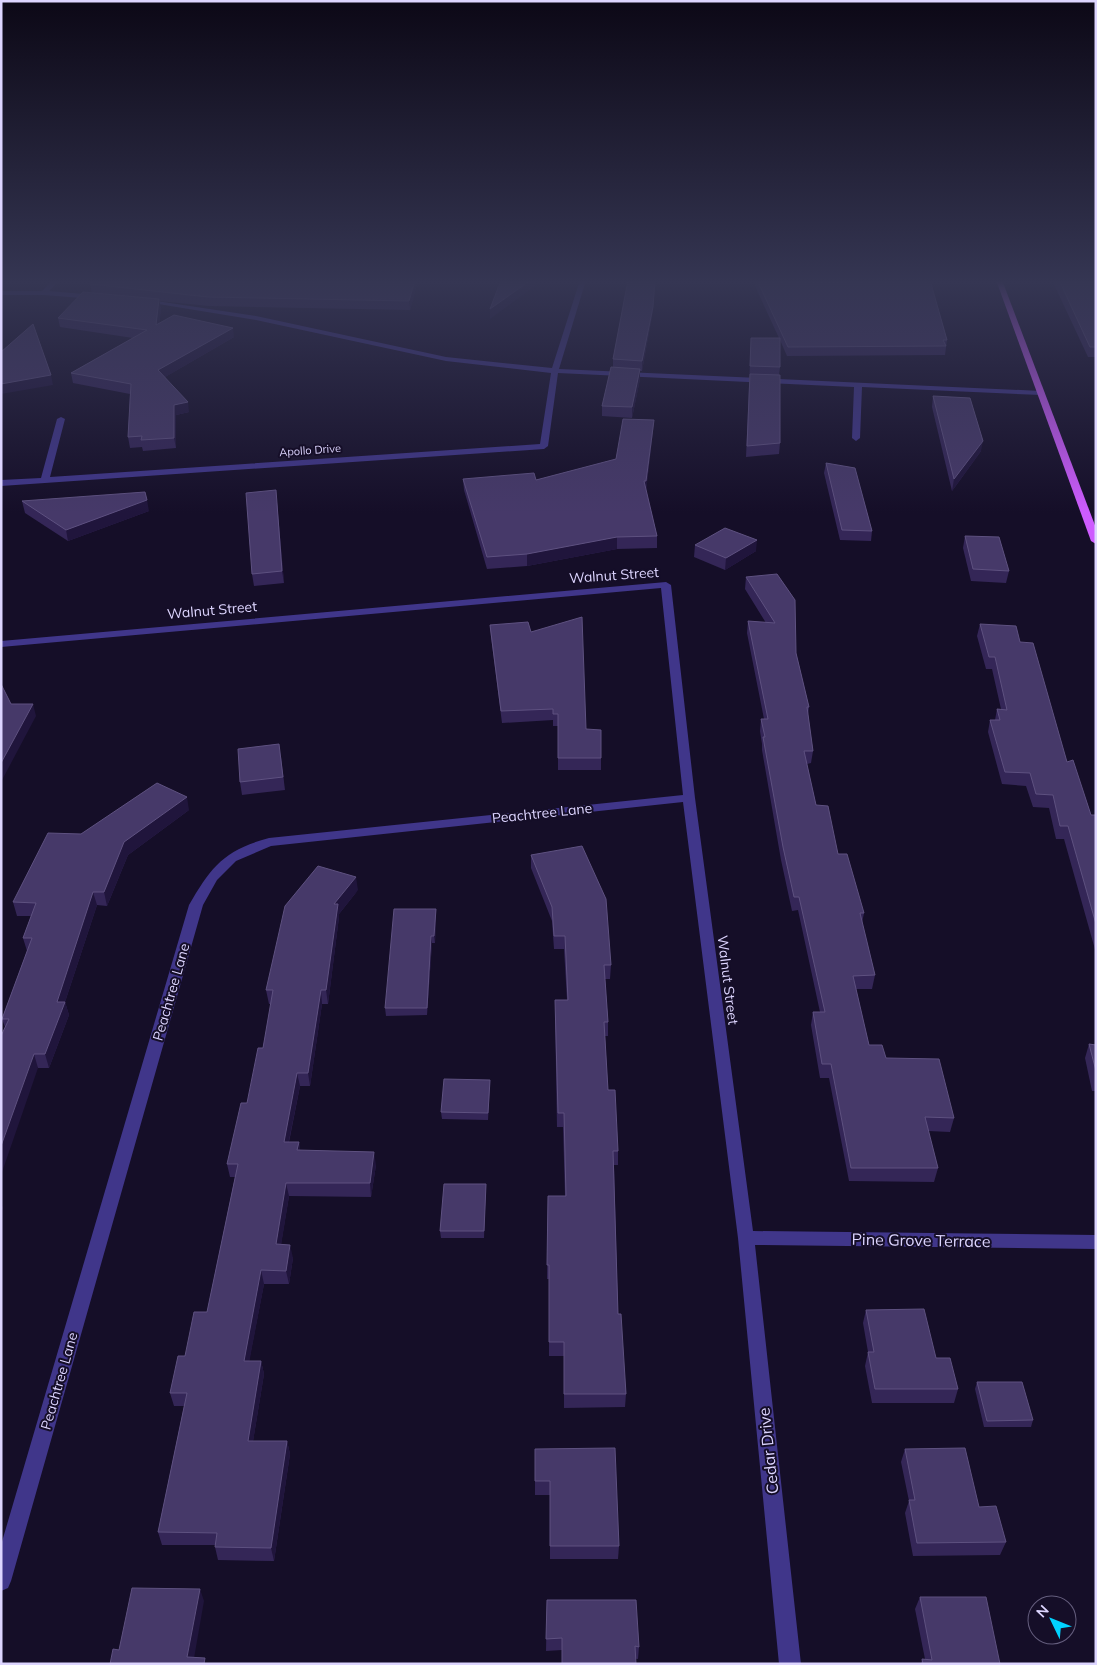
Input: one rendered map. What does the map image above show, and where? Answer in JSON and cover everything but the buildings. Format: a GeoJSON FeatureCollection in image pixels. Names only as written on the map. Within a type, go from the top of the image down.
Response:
{"type":"FeatureCollection","features":[{"type":"Feature","properties":{"kind":"main road"},"geometry":{"type":"LineString","coordinates":[[1028,358],[1096,541]]}},
{"type":"Feature","properties":{"kind":"street"},"geometry":{"type":"LineString","coordinates":[[440,358],[555,370],[1041,393]]}},
{"type":"Feature","properties":{"kind":"street"},"geometry":{"type":"LineString","coordinates":[[555,370],[559,358]]}},
{"type":"Feature","properties":{"kind":"street","name":"Apollo Drive"},"geometry":{"type":"LineString","coordinates":[[1,483],[544,446],[555,370]]}},
{"type":"Feature","properties":{"kind":"street"},"geometry":{"type":"LineString","coordinates":[[856,438],[858,384]]}},
{"type":"Feature","properties":{"kind":"street"},"geometry":{"type":"LineString","coordinates":[[45,480],[61,418]]}},
{"type":"Feature","properties":{"kind":"street","name":"Walnut Street"},"geometry":{"type":"LineString","coordinates":[[1,644],[666,585],[689,798],[746,1238]]}},
{"type":"Feature","properties":{"kind":"street","name":"Peachtree Lane"},"geometry":{"type":"LineString","coordinates":[[1,1581],[196,905],[212,877],[232,858],[269,842],[689,798]]}},
{"type":"Feature","properties":{"kind":"street","name":"Pine Grove Terrace"},"geometry":{"type":"LineString","coordinates":[[746,1238],[1096,1242]]}},
{"type":"Feature","properties":{"kind":"street","name":"Cedar Drive"},"geometry":{"type":"LineString","coordinates":[[746,1238],[790,1664]]}}]}
